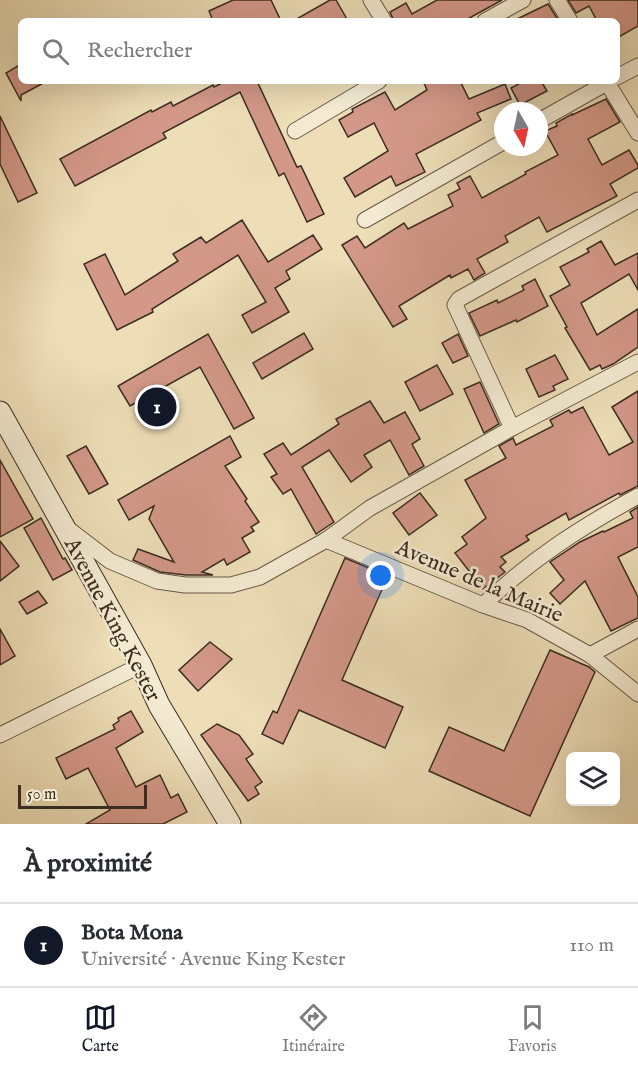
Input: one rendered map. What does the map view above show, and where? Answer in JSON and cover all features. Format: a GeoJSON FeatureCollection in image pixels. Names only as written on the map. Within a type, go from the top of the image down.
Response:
{"type":"FeatureCollection","features":[{"type":"Feature","properties":{"kind":"street"},"geometry":{"type":"LineString","coordinates":[[371,0],[382,18]]}},
{"type":"Feature","properties":{"kind":"street"},"geometry":{"type":"LineString","coordinates":[[490,18],[523,0]]}},
{"type":"Feature","properties":{"kind":"street"},"geometry":{"type":"LineString","coordinates":[[557,0],[568,18]]}},
{"type":"Feature","properties":{"kind":"street"},"geometry":{"type":"LineString","coordinates":[[620,76],[638,66]]}},
{"type":"Feature","properties":{"kind":"street"},"geometry":{"type":"LineString","coordinates":[[295,131],[374,84]]}},
{"type":"Feature","properties":{"kind":"street"},"geometry":{"type":"LineString","coordinates":[[548,117],[605,84]]}},
{"type":"Feature","properties":{"kind":"street"},"geometry":{"type":"LineString","coordinates":[[612,84],[638,134]]}},
{"type":"Feature","properties":{"kind":"street"},"geometry":{"type":"LineString","coordinates":[[365,220],[494,147]]}},
{"type":"Feature","properties":{"kind":"street"},"geometry":{"type":"LineString","coordinates":[[512,428],[455,305],[459,299],[638,200]]}},
{"type":"Feature","properties":{"kind":"street"},"geometry":{"type":"LineString","coordinates":[[63,525],[110,561],[157,581],[185,585],[231,585],[260,577],[326,540],[370,508],[512,428],[638,362]]}},
{"type":"Feature","properties":{"kind":"street","name":"Avenue King Kester"},"geometry":{"type":"LineString","coordinates":[[0,412],[141,665],[159,705],[230,824]]}},
{"type":"Feature","properties":{"kind":"street"},"geometry":{"type":"LineString","coordinates":[[483,605],[513,577],[560,541],[638,496]]}},
{"type":"Feature","properties":{"kind":"street","name":"Avenue de la Mairie"},"geometry":{"type":"LineString","coordinates":[[326,540],[483,605],[527,620],[590,655],[638,694]]}},
{"type":"Feature","properties":{"kind":"street"},"geometry":{"type":"LineString","coordinates":[[590,655],[638,629]]}},
{"type":"Feature","properties":{"kind":"street"},"geometry":{"type":"LineString","coordinates":[[0,735],[141,665]]}},
{"type":"Feature","properties":{"kind":"building"},"geometry":{"type":"Polygon","coordinates":[[[233,0],[271,0],[280,18],[212,18],[209,11],[233,0]]]}},
{"type":"Feature","properties":{"kind":"building"},"geometry":{"type":"Polygon","coordinates":[[[330,0],[336,0],[346,18],[298,18],[330,0]]]}},
{"type":"Feature","properties":{"kind":"building"},"geometry":{"type":"Polygon","coordinates":[[[437,0],[502,0],[469,18],[393,18],[390,12],[406,3],[412,14],[437,0]]]}},
{"type":"Feature","properties":{"kind":"building"},"geometry":{"type":"Polygon","coordinates":[[[568,0],[638,0],[638,26],[620,36],[620,18],[595,18],[589,6],[576,13],[568,0]]]}},
{"type":"Feature","properties":{"kind":"building"},"geometry":{"type":"Polygon","coordinates":[[[548,4],[557,18],[519,18],[548,4]]]}},
{"type":"Feature","properties":{"kind":"building"},"geometry":{"type":"Polygon","coordinates":[[[18,66],[18,84],[41,84],[21,95],[21,101],[6,73],[18,66]]]}},
{"type":"Feature","properties":{"kind":"building"},"geometry":{"type":"Polygon","coordinates":[[[220,84],[258,84],[297,167],[301,166],[324,214],[307,222],[284,173],[279,176],[240,92],[163,133],[166,138],[75,186],[60,159],[151,110],[152,112],[171,102],[173,106],[213,85],[214,87],[220,84]]]}},
{"type":"Feature","properties":{"kind":"building"},"geometry":{"type":"Polygon","coordinates":[[[424,84],[462,84],[469,99],[505,84],[511,99],[494,102],[494,106],[477,113],[481,120],[416,154],[425,172],[396,186],[391,176],[355,197],[344,178],[388,151],[374,123],[348,137],[339,120],[353,112],[352,109],[385,92],[395,110],[427,90],[424,84]]]}},
{"type":"Feature","properties":{"kind":"building"},"geometry":{"type":"Polygon","coordinates":[[[518,84],[543,84],[547,91],[526,102],[518,102],[511,88],[518,84]]]}},
{"type":"Feature","properties":{"kind":"building"},"geometry":{"type":"Polygon","coordinates":[[[606,99],[620,122],[588,139],[602,165],[629,150],[638,165],[638,168],[610,184],[617,196],[547,232],[539,217],[505,236],[508,242],[477,259],[485,273],[474,280],[468,269],[451,278],[450,275],[399,306],[407,319],[393,327],[342,245],[357,236],[365,248],[404,223],[408,229],[453,206],[448,195],[460,189],[457,183],[470,176],[482,198],[526,174],[525,172],[558,155],[548,137],[548,130],[606,99]]]}},
{"type":"Feature","properties":{"kind":"building"},"geometry":{"type":"Polygon","coordinates":[[[0,116],[37,193],[18,202],[0,164],[0,116]]]}},
{"type":"Feature","properties":{"kind":"building"},"geometry":{"type":"Polygon","coordinates":[[[242,220],[268,262],[313,235],[322,249],[286,271],[290,279],[275,288],[289,312],[252,333],[242,315],[266,302],[238,255],[152,309],[153,312],[117,330],[84,264],[105,254],[125,295],[178,261],[173,254],[201,237],[206,243],[242,220]]]}},
{"type":"Feature","properties":{"kind":"building"},"geometry":{"type":"Polygon","coordinates":[[[601,241],[615,265],[638,253],[638,290],[629,274],[581,303],[597,335],[638,309],[638,347],[613,364],[602,369],[600,365],[590,370],[565,328],[567,327],[550,296],[570,285],[560,267],[589,252],[587,249],[601,241]]]}},
{"type":"Feature","properties":{"kind":"building"},"geometry":{"type":"Polygon","coordinates":[[[535,279],[548,306],[517,322],[516,320],[480,336],[469,313],[497,300],[498,303],[524,290],[522,286],[535,279]]]}},
{"type":"Feature","properties":{"kind":"building"},"geometry":{"type":"Polygon","coordinates":[[[304,333],[313,349],[262,379],[253,363],[304,333]]]}},
{"type":"Feature","properties":{"kind":"building"},"geometry":{"type":"Polygon","coordinates":[[[208,334],[254,418],[234,429],[200,367],[130,406],[118,386],[208,334]]]}},
{"type":"Feature","properties":{"kind":"building"},"geometry":{"type":"Polygon","coordinates":[[[458,334],[468,356],[453,363],[442,343],[458,334]]]}},
{"type":"Feature","properties":{"kind":"building"},"geometry":{"type":"Polygon","coordinates":[[[555,355],[568,379],[553,386],[555,390],[539,397],[526,369],[555,355]]]}},
{"type":"Feature","properties":{"kind":"building"},"geometry":{"type":"Polygon","coordinates":[[[437,365],[453,394],[420,411],[405,382],[437,365]]]}},
{"type":"Feature","properties":{"kind":"building"},"geometry":{"type":"Polygon","coordinates":[[[480,382],[499,424],[484,433],[464,389],[480,382]]]}},
{"type":"Feature","properties":{"kind":"building"},"geometry":{"type":"Polygon","coordinates":[[[638,391],[638,486],[620,495],[619,493],[569,520],[566,513],[526,536],[529,540],[501,557],[506,562],[500,567],[505,572],[483,589],[455,553],[467,544],[462,537],[486,518],[465,480],[506,458],[499,446],[513,438],[516,445],[553,426],[550,420],[569,410],[571,413],[583,407],[609,455],[633,442],[612,407],[638,391]]]}},
{"type":"Feature","properties":{"kind":"building"},"geometry":{"type":"Polygon","coordinates":[[[370,401],[384,423],[405,412],[420,439],[412,444],[424,466],[409,475],[390,440],[364,455],[372,467],[351,482],[329,450],[302,467],[334,522],[316,534],[291,489],[283,494],[271,477],[277,474],[264,454],[283,443],[291,455],[339,424],[336,419],[370,401]]]}},
{"type":"Feature","properties":{"kind":"building"},"geometry":{"type":"Polygon","coordinates":[[[230,436],[241,457],[225,466],[259,522],[251,527],[254,531],[242,538],[250,552],[227,565],[224,559],[202,572],[213,575],[160,572],[133,560],[138,549],[174,562],[149,519],[154,506],[129,520],[118,500],[230,436]]]}},
{"type":"Feature","properties":{"kind":"building"},"geometry":{"type":"Polygon","coordinates":[[[86,446],[108,484],[89,494],[67,456],[86,446]]]}},
{"type":"Feature","properties":{"kind":"building"},"geometry":{"type":"Polygon","coordinates":[[[0,460],[33,519],[0,537],[0,460]]]}},
{"type":"Feature","properties":{"kind":"building"},"geometry":{"type":"Polygon","coordinates":[[[420,493],[437,515],[409,535],[393,513],[420,493]]]}},
{"type":"Feature","properties":{"kind":"building"},"geometry":{"type":"Polygon","coordinates":[[[638,507],[638,547],[618,557],[638,597],[638,618],[611,631],[585,581],[560,604],[550,593],[564,580],[550,562],[580,542],[633,518],[630,512],[638,507]]]}},
{"type":"Feature","properties":{"kind":"building"},"geometry":{"type":"Polygon","coordinates":[[[41,518],[63,559],[65,558],[72,570],[53,580],[24,528],[41,518]]]}},
{"type":"Feature","properties":{"kind":"building"},"geometry":{"type":"Polygon","coordinates":[[[0,541],[19,566],[0,581],[0,541]]]}},
{"type":"Feature","properties":{"kind":"building"},"geometry":{"type":"Polygon","coordinates":[[[345,558],[388,576],[342,680],[403,707],[385,748],[299,710],[283,744],[262,734],[273,711],[277,713],[345,558]]]}},
{"type":"Feature","properties":{"kind":"building"},"geometry":{"type":"Polygon","coordinates":[[[38,591],[47,603],[27,614],[19,602],[38,591]]]}},
{"type":"Feature","properties":{"kind":"building"},"geometry":{"type":"Polygon","coordinates":[[[0,629],[15,656],[0,665],[0,629]]]}},
{"type":"Feature","properties":{"kind":"building"},"geometry":{"type":"Polygon","coordinates":[[[210,642],[232,659],[198,691],[179,670],[210,642]]]}},
{"type":"Feature","properties":{"kind":"building"},"geometry":{"type":"Polygon","coordinates":[[[550,650],[589,667],[595,672],[530,816],[429,771],[449,727],[504,751],[550,650]]]}},
{"type":"Feature","properties":{"kind":"building"},"geometry":{"type":"Polygon","coordinates":[[[131,711],[143,732],[116,748],[136,787],[160,775],[171,798],[178,794],[187,812],[163,824],[86,824],[110,810],[88,768],[66,779],[56,758],[115,729],[113,725],[119,721],[118,718],[131,711]]]}},
{"type":"Feature","properties":{"kind":"building"},"geometry":{"type":"Polygon","coordinates":[[[217,724],[239,735],[253,754],[246,759],[262,782],[255,787],[259,794],[248,801],[201,735],[217,724]]]}},
{"type":"Feature","properties":{"kind":"place","name":"Bota Mona"},"geometry":{"type":"Point","coordinates":[157,407]}}]}
